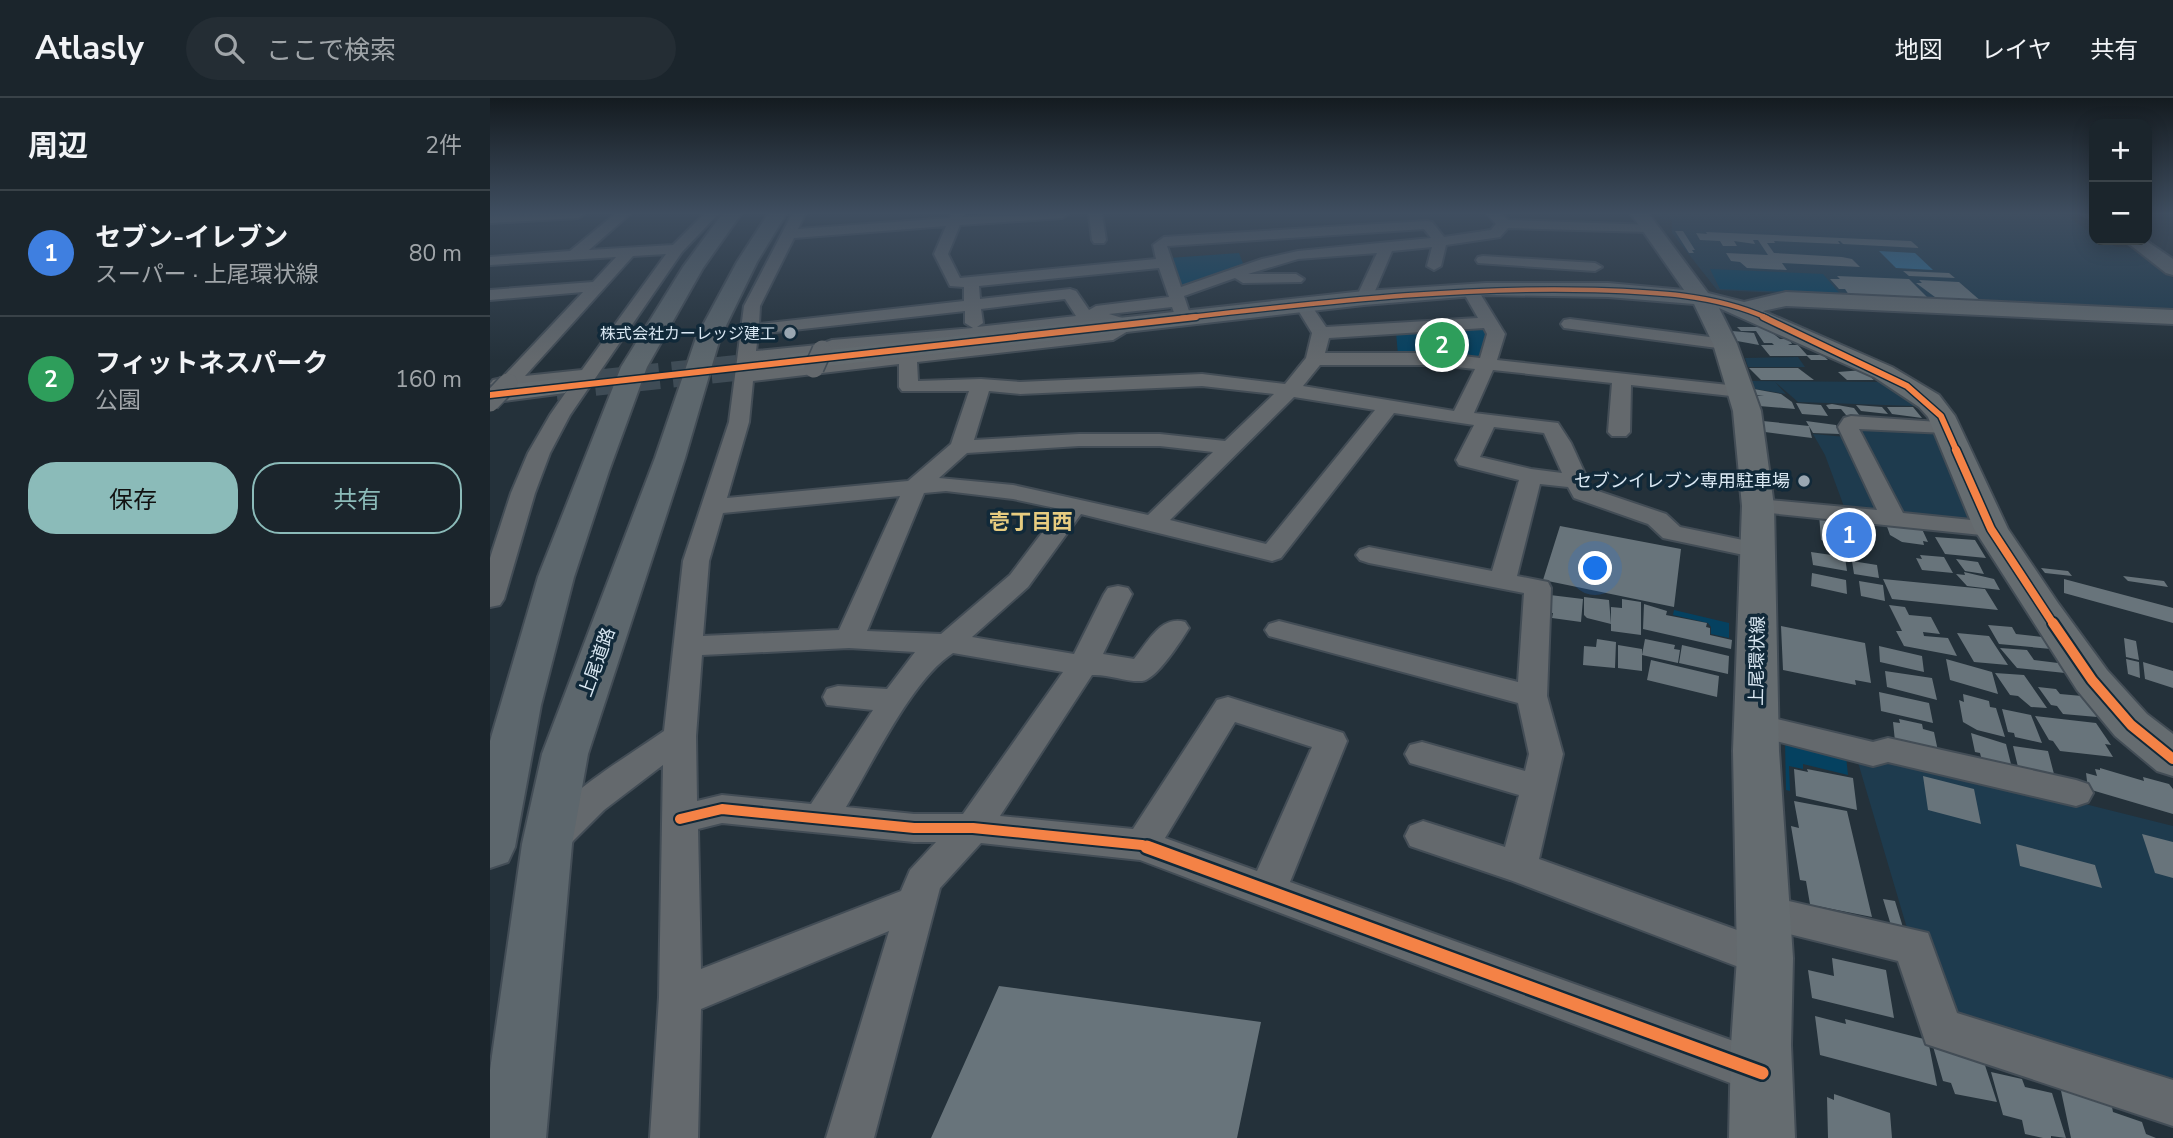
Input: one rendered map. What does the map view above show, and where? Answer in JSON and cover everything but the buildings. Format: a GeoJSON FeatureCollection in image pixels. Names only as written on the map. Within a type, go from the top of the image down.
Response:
{"type":"FeatureCollection","features":[{"type":"Feature","properties":{"kind":"highway"},"geometry":{"type":"LineString","coordinates":[[490,847],[520,705],[556,577],[634,367],[696,263]]}},
{"type":"Feature","properties":{"kind":"highway","name":"上尾道路"},"geometry":{"type":"LineString","coordinates":[[513,1138],[547,844],[565,754],[670,458],[708,338],[748,263]]}},
{"type":"Feature","properties":{"kind":"street"},"geometry":{"type":"LineString","coordinates":[[490,403],[496,388],[619,263]]}},
{"type":"Feature","properties":{"kind":"street"},"geometry":{"type":"LineString","coordinates":[[490,403],[564,391],[587,375],[667,263]]}},
{"type":"Feature","properties":{"kind":"street"},"geometry":{"type":"LineString","coordinates":[[674,1138],[680,997],[680,736],[696,561],[739,422],[752,306],[770,263]]}},
{"type":"Feature","properties":{"kind":"street"},"geometry":{"type":"LineString","coordinates":[[946,263],[955,283],[1163,263],[1180,304]]}},
{"type":"Feature","properties":{"kind":"street"},"geometry":{"type":"LineString","coordinates":[[803,365],[1123,324],[1180,304],[1222,278],[1232,263]]}},
{"type":"Feature","properties":{"kind":"street"},"geometry":{"type":"LineString","coordinates":[[1364,298],[1380,263]]}},
{"type":"Feature","properties":{"kind":"street"},"geometry":{"type":"LineString","coordinates":[[1461,418],[1487,364],[1496,334],[1488,323],[1478,290],[1483,263]]}},
{"type":"Feature","properties":{"kind":"street"},"geometry":{"type":"LineString","coordinates":[[1524,263],[1595,267]]}},
{"type":"Feature","properties":{"kind":"street"},"geometry":{"type":"LineString","coordinates":[[1592,263],[1608,290]]}},
{"type":"Feature","properties":{"kind":"street","name":"上尾環状線"},"geometry":{"type":"LineString","coordinates":[[1675,263],[1701,298],[1725,344],[1747,411],[1758,506],[1756,725],[1764,935],[1762,1138]]}},
{"type":"Feature","properties":{"kind":"street"},"geometry":{"type":"LineString","coordinates":[[1222,278],[1296,279]]}},
{"type":"Feature","properties":{"kind":"street"},"geometry":{"type":"LineString","coordinates":[[971,282],[974,333]]}},
{"type":"Feature","properties":{"kind":"street"},"geometry":{"type":"LineString","coordinates":[[492,287],[596,286]]}},
{"type":"Feature","properties":{"kind":"street"},"geometry":{"type":"LineString","coordinates":[[997,330],[1083,314],[1180,304],[1303,305],[1478,290],[1608,290],[1701,298],[1744,310],[1883,372],[1929,401],[1946,427],[1991,529],[2092,680],[2131,725],[2173,759]]}},
{"type":"Feature","properties":{"kind":"street"},"geometry":{"type":"LineString","coordinates":[[748,330],[1070,294],[1083,314]]}},
{"type":"Feature","properties":{"kind":"street"},"geometry":{"type":"LineString","coordinates":[[1744,310],[1769,301],[1786,299],[2173,317]]}},
{"type":"Feature","properties":{"kind":"street"},"geometry":{"type":"LineString","coordinates":[[1153,523],[1290,390],[1315,359],[1321,333],[1303,305]]}},
{"type":"Feature","properties":{"kind":"street"},"geometry":{"type":"LineString","coordinates":[[803,365],[832,345],[974,333],[1103,318],[1123,324]]}},
{"type":"Feature","properties":{"kind":"street"},"geometry":{"type":"LineString","coordinates":[[1321,333],[1488,323]]}},
{"type":"Feature","properties":{"kind":"street"},"geometry":{"type":"LineString","coordinates":[[746,367],[908,358],[1099,337],[1120,332],[1124,328],[1123,324]]}},
{"type":"Feature","properties":{"kind":"street"},"geometry":{"type":"LineString","coordinates":[[1570,324],[1725,344]]}},
{"type":"Feature","properties":{"kind":"street"},"geometry":{"type":"LineString","coordinates":[[746,367],[822,350]]}},
{"type":"Feature","properties":{"kind":"street"},"geometry":{"type":"LineString","coordinates":[[908,358],[909,387],[1020,388],[1202,380],[1290,390],[1461,418],[1551,428],[1565,448],[1582,494],[1657,519],[1672,533],[1758,550]]}},
{"type":"Feature","properties":{"kind":"street"},"geometry":{"type":"LineString","coordinates":[[1315,359],[1438,359],[1740,391]]}},
{"type":"Feature","properties":{"kind":"street"},"geometry":{"type":"LineString","coordinates":[[496,388],[587,375]]}},
{"type":"Feature","properties":{"kind":"street"},"geometry":{"type":"LineString","coordinates":[[1619,432],[1622,378]]}},
{"type":"Feature","properties":{"kind":"street"},"geometry":{"type":"LineString","coordinates":[[849,639],[915,487],[961,447],[981,386]]}},
{"type":"Feature","properties":{"kind":"street"},"geometry":{"type":"LineString","coordinates":[[496,388],[564,391]]}},
{"type":"Feature","properties":{"kind":"street"},"geometry":{"type":"LineString","coordinates":[[490,598],[496,561],[564,391]]}},
{"type":"Feature","properties":{"kind":"street"},"geometry":{"type":"LineString","coordinates":[[712,507],[946,484],[1013,492],[1076,504],[1272,553],[1389,406]]}},
{"type":"Feature","properties":{"kind":"street"},"geometry":{"type":"LineString","coordinates":[[1486,420],[1467,460],[1531,476],[1576,481]]}},
{"type":"Feature","properties":{"kind":"street"},"geometry":{"type":"LineString","coordinates":[[1894,520],[1848,427],[1851,422],[1946,427]]}},
{"type":"Feature","properties":{"kind":"street"},"geometry":{"type":"LineString","coordinates":[[961,447],[999,443],[1160,440],[1231,448]]}},
{"type":"Feature","properties":{"kind":"street"},"geometry":{"type":"LineString","coordinates":[[1502,581],[1531,476]]}},
{"type":"Feature","properties":{"kind":"street"},"geometry":{"type":"LineString","coordinates":[[821,818],[895,700],[926,657],[947,644],[1019,581],[1076,504]]}},
{"type":"Feature","properties":{"kind":"street"},"geometry":{"type":"LineString","coordinates":[[1758,506],[1991,529]]}},
{"type":"Feature","properties":{"kind":"street"},"geometry":{"type":"LineString","coordinates":[[1369,555],[1538,588],[1532,696],[1546,754],[1519,867]]}},
{"type":"Feature","properties":{"kind":"street"},"geometry":{"type":"LineString","coordinates":[[850,1138],[923,881],[974,828],[1083,665],[1118,594]]}},
{"type":"Feature","properties":{"kind":"street"},"geometry":{"type":"LineString","coordinates":[[687,646],[849,639],[947,644],[1083,665],[1108,664],[1141,671],[1175,628]]}},
{"type":"Feature","properties":{"kind":"street"},"geometry":{"type":"LineString","coordinates":[[1279,630],[1532,696]]}},
{"type":"Feature","properties":{"kind":"street"},"geometry":{"type":"LineString","coordinates":[[838,697],[895,700]]}},
{"type":"Feature","properties":{"kind":"street"},"geometry":{"type":"LineString","coordinates":[[1142,845],[1228,708],[1331,741],[1267,891]]}},
{"type":"Feature","properties":{"kind":"street"},"geometry":{"type":"LineString","coordinates":[[1756,725],[1873,754],[1888,750],[2076,793]]}},
{"type":"Feature","properties":{"kind":"street"},"geometry":{"type":"LineString","coordinates":[[547,844],[592,800],[680,736]]}},
{"type":"Feature","properties":{"kind":"street"},"geometry":{"type":"LineString","coordinates":[[1422,754],[1538,788]]}},
{"type":"Feature","properties":{"kind":"street"},"geometry":{"type":"LineString","coordinates":[[680,819],[722,809],[914,828],[974,828],[1142,845],[1762,1073]]}},
{"type":"Feature","properties":{"kind":"street"},"geometry":{"type":"LineString","coordinates":[[1423,836],[1519,867],[1764,935],[1914,946],[1941,1029],[2173,1103]]}},
{"type":"Feature","properties":{"kind":"street"},"geometry":{"type":"LineString","coordinates":[[680,997],[917,902]]}},
{"type":"Feature","properties":{"kind":"shaded area"},"geometry":{"type":"Polygon","coordinates":[[[1171,263],[1243,263],[1244,266],[1188,286],[1181,285],[1171,263]]]}},
{"type":"Feature","properties":{"kind":"shaded area"},"geometry":{"type":"Polygon","coordinates":[[[1695,263],[2153,263],[2173,278],[2173,312],[1717,290],[1695,263]]]}},
{"type":"Feature","properties":{"kind":"shaded area"},"geometry":{"type":"Polygon","coordinates":[[[1891,263],[1925,263],[1933,270],[1896,268],[1891,263]]]}},
{"type":"Feature","properties":{"kind":"shaded area"},"geometry":{"type":"Polygon","coordinates":[[[1710,269],[1823,274],[1840,294],[1720,289],[1710,269]]]}},
{"type":"Feature","properties":{"kind":"shaded area"},"geometry":{"type":"Polygon","coordinates":[[[1481,326],[1491,336],[1482,359],[1398,355],[1396,332],[1481,326]]]}},
{"type":"Feature","properties":{"kind":"shaded area"},"geometry":{"type":"Polygon","coordinates":[[[1798,357],[1805,367],[1748,367],[1745,358],[1798,357]]]}},
{"type":"Feature","properties":{"kind":"shaded area"},"geometry":{"type":"Polygon","coordinates":[[[1751,381],[1885,382],[1914,406],[1798,402],[1775,382],[1786,394],[1755,389],[1751,381]]]}},
{"type":"Feature","properties":{"kind":"shaded area"},"geometry":{"type":"Polygon","coordinates":[[[1856,428],[1937,431],[1973,523],[1898,513],[1856,428]]]}},
{"type":"Feature","properties":{"kind":"shaded area"},"geometry":{"type":"Polygon","coordinates":[[[1813,434],[1846,437],[1883,511],[1846,512],[1825,455],[1813,434]]]}},
{"type":"Feature","properties":{"kind":"shaded area"},"geometry":{"type":"Polygon","coordinates":[[[1674,610],[1729,623],[1729,638],[1711,634],[1708,623],[1673,615],[1674,610]]]}},
{"type":"Feature","properties":{"kind":"shaded area"},"geometry":{"type":"Polygon","coordinates":[[[1785,741],[1846,756],[1848,775],[1803,764],[1803,769],[1789,766],[1790,791],[1786,790],[1785,741]]]}},
{"type":"Feature","properties":{"kind":"shaded area"},"geometry":{"type":"Polygon","coordinates":[[[1897,757],[2173,826],[2173,1083],[1952,1014],[1909,935],[1857,759],[1880,765],[1897,757]]]}},
{"type":"Feature","properties":{"kind":"tunnel"},"geometry":{"type":"LineString","coordinates":[[556,387],[792,362]]}},
{"type":"Feature","properties":{"kind":"cycle path"},"geometry":{"type":"LineString","coordinates":[[490,395],[1364,298],[1470,291],[1575,290],[1646,293],[1721,301],[1758,314],[1880,371],[1907,386],[1931,405],[1941,416],[1991,529],[2092,680],[2131,725],[2173,759]]}},
{"type":"Feature","properties":{"kind":"cycle path"},"geometry":{"type":"LineString","coordinates":[[680,819],[722,809],[914,828],[973,828],[1142,845],[1762,1073]]}},
{"type":"Feature","properties":{"kind":"place","name":"株式会社カーレッジ建工"},"geometry":{"type":"Point","coordinates":[790,333]}},
{"type":"Feature","properties":{"kind":"place","name":"フィットネスパーク"},"geometry":{"type":"Point","coordinates":[1442,345]}},
{"type":"Feature","properties":{"kind":"place","name":"セブンイレブン専用駐車場"},"geometry":{"type":"Point","coordinates":[1804,481]}},
{"type":"Feature","properties":{"kind":"place","name":"セブン-イレブン"},"geometry":{"type":"Point","coordinates":[1849,535]}},
{"type":"Feature","properties":{"kind":"district","name":"壱丁目西"},"geometry":{"type":"Point","coordinates":[1031,522]}}]}
